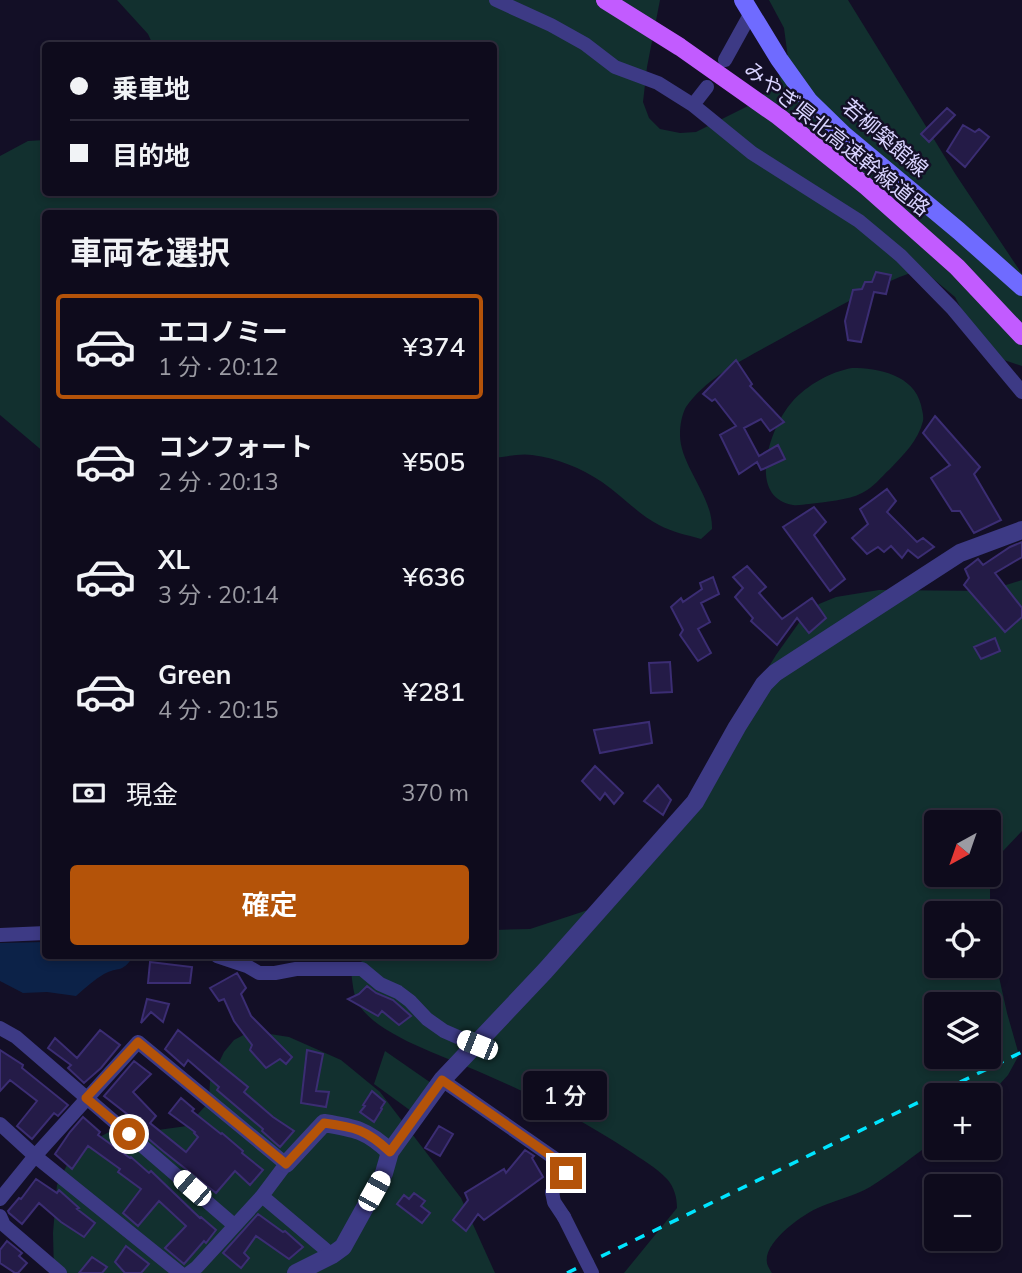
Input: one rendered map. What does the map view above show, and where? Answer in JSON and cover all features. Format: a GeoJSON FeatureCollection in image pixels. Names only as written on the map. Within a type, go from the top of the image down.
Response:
{"type":"FeatureCollection","features":[{"type":"Feature","properties":{"kind":"main road","name":"みやぎ県北高速幹線道路"},"geometry":{"type":"LineString","coordinates":[[605,0],[680,47],[778,116],[867,187],[957,267],[1022,336]]}},
{"type":"Feature","properties":{"kind":"main road","name":"若柳築館線"},"geometry":{"type":"LineString","coordinates":[[747,7],[809,101],[844,135],[959,230],[1022,287]]}},
{"type":"Feature","properties":{"kind":"street"},"geometry":{"type":"LineString","coordinates":[[496,0],[585,44],[615,67],[658,83],[693,105],[752,153],[859,221],[901,256],[952,308],[1022,392]]}},
{"type":"Feature","properties":{"kind":"street"},"geometry":{"type":"LineString","coordinates":[[725,60],[747,7]]}},
{"type":"Feature","properties":{"kind":"street"},"geometry":{"type":"LineString","coordinates":[[693,105],[706,87]]}},
{"type":"Feature","properties":{"kind":"street"},"geometry":{"type":"LineString","coordinates":[[296,1273],[343,1247],[384,1173],[390,1152],[442,1080],[477,1045],[695,802],[764,684],[775,673],[960,553],[1022,530]]}},
{"type":"Feature","properties":{"kind":"street"},"geometry":{"type":"LineString","coordinates":[[0,935],[42,933]]}},
{"type":"Feature","properties":{"kind":"street"},"geometry":{"type":"LineString","coordinates":[[225,959],[259,972],[275,973],[296,969],[362,970],[380,984],[398,992],[444,1031],[477,1045]]}},
{"type":"Feature","properties":{"kind":"street"},"geometry":{"type":"LineString","coordinates":[[0,1028],[16,1037],[234,1225]]}},
{"type":"Feature","properties":{"kind":"street"},"geometry":{"type":"LineString","coordinates":[[0,1199],[35,1156],[138,1042],[286,1164]]}},
{"type":"Feature","properties":{"kind":"street"},"geometry":{"type":"LineString","coordinates":[[442,1080],[567,1167],[566,1173],[552,1192],[554,1202],[592,1273]]}},
{"type":"Feature","properties":{"kind":"street"},"geometry":{"type":"LineString","coordinates":[[188,1273],[197,1267],[262,1196],[286,1164],[324,1123],[354,1127],[375,1138],[390,1152]]}},
{"type":"Feature","properties":{"kind":"street"},"geometry":{"type":"LineString","coordinates":[[0,1124],[35,1156],[180,1273]]}},
{"type":"Feature","properties":{"kind":"street"},"geometry":{"type":"LineString","coordinates":[[262,1196],[332,1255]]}},
{"type":"Feature","properties":{"kind":"street"},"geometry":{"type":"LineString","coordinates":[[0,1216],[4,1225],[60,1273]]}},
{"type":"Feature","properties":{"kind":"green space"},"geometry":{"type":"Polygon","coordinates":[[[117,0],[660,0],[643,102],[649,118],[660,129],[680,133],[696,132],[758,101],[777,79],[788,58],[784,28],[769,0],[848,0],[956,175],[1022,274],[1022,366],[1001,359],[965,316],[955,297],[930,276],[916,271],[837,308],[720,374],[686,407],[680,427],[681,445],[711,516],[712,529],[701,539],[659,525],[602,482],[568,464],[527,455],[497,458],[497,210],[42,210],[42,450],[0,415],[0,156],[28,141],[42,140],[42,196],[497,196],[497,42],[152,42],[148,34],[117,0]]]}},
{"type":"Feature","properties":{"kind":"green space"},"geometry":{"type":"Polygon","coordinates":[[[852,368],[894,375],[911,387],[917,395],[923,415],[918,435],[890,469],[862,493],[843,499],[799,505],[778,499],[770,489],[766,475],[767,459],[770,443],[784,413],[798,396],[812,385],[827,376],[852,368]]]}},
{"type":"Feature","properties":{"kind":"green space"},"geometry":{"type":"Polygon","coordinates":[[[1022,580],[1022,831],[1001,856],[1001,810],[924,810],[924,887],[990,887],[990,901],[924,901],[924,978],[999,978],[1019,1055],[1001,1083],[924,1083],[924,1149],[870,1187],[820,1207],[795,1222],[771,1246],[767,1263],[772,1273],[624,1273],[677,1208],[675,1192],[667,1179],[628,1150],[557,1108],[385,1029],[371,1019],[358,1004],[351,972],[364,959],[497,959],[497,930],[530,929],[588,910],[662,841],[776,655],[803,617],[819,604],[836,597],[879,590],[987,591],[1022,580]]]}},
{"type":"Feature","properties":{"kind":"green space"},"geometry":{"type":"Polygon","coordinates":[[[251,1031],[289,1037],[341,1060],[380,1092],[461,1198],[495,1273],[54,1273],[53,1233],[57,1185],[68,1163],[82,1146],[113,1130],[158,1130],[187,1126],[209,1102],[210,1081],[224,1052],[234,1040],[251,1031]]]}},
{"type":"Feature","properties":{"kind":"green space"},"geometry":{"type":"Polygon","coordinates":[[[385,1051],[434,1085],[411,1111],[374,1084],[385,1051]]]}},
{"type":"Feature","properties":{"kind":"water"},"geometry":{"type":"Polygon","coordinates":[[[42,942],[42,959],[131,959],[126,966],[93,981],[76,996],[47,992],[23,993],[0,981],[0,943],[42,942]]]}},
{"type":"Feature","properties":{"kind":"building"},"geometry":{"type":"Polygon","coordinates":[[[947,108],[955,115],[929,142],[921,134],[947,108]]]}},
{"type":"Feature","properties":{"kind":"building"},"geometry":{"type":"Polygon","coordinates":[[[963,125],[975,132],[979,129],[989,137],[965,167],[947,151],[963,125]]]}},
{"type":"Feature","properties":{"kind":"building"},"geometry":{"type":"Polygon","coordinates":[[[876,272],[891,275],[886,294],[874,292],[861,342],[848,340],[845,321],[853,290],[862,289],[865,282],[872,282],[876,272]]]}},
{"type":"Feature","properties":{"kind":"building"},"geometry":{"type":"Polygon","coordinates":[[[736,360],[752,384],[750,386],[784,422],[770,431],[761,419],[744,428],[759,456],[778,445],[785,459],[761,470],[757,462],[739,474],[720,435],[736,426],[715,399],[712,401],[703,394],[736,360]]]}},
{"type":"Feature","properties":{"kind":"building"},"geometry":{"type":"Polygon","coordinates":[[[935,416],[980,467],[974,474],[1001,520],[974,533],[960,511],[952,511],[931,478],[950,465],[923,433],[935,416]]]}},
{"type":"Feature","properties":{"kind":"building"},"geometry":{"type":"Polygon","coordinates":[[[887,489],[896,501],[887,512],[917,542],[923,538],[934,547],[918,558],[908,550],[902,558],[891,546],[884,552],[878,547],[867,554],[852,538],[868,524],[860,509],[887,489]]]}},
{"type":"Feature","properties":{"kind":"building"},"geometry":{"type":"Polygon","coordinates":[[[814,507],[826,522],[814,535],[845,579],[830,591],[783,527],[814,507]]]}},
{"type":"Feature","properties":{"kind":"building"},"geometry":{"type":"Polygon","coordinates":[[[1022,542],[1022,557],[995,573],[1022,608],[1022,617],[1005,632],[964,585],[969,578],[965,569],[978,559],[983,565],[1022,542]]]}},
{"type":"Feature","properties":{"kind":"building"},"geometry":{"type":"Polygon","coordinates":[[[747,566],[766,587],[759,593],[782,619],[812,598],[826,618],[809,633],[797,618],[777,645],[751,621],[753,618],[735,597],[743,588],[733,577],[747,566]]]}},
{"type":"Feature","properties":{"kind":"building"},"geometry":{"type":"Polygon","coordinates":[[[713,577],[719,594],[701,603],[710,622],[698,629],[711,653],[698,661],[680,635],[683,630],[671,607],[681,598],[683,602],[702,589],[700,583],[713,577]]]}},
{"type":"Feature","properties":{"kind":"building"},"geometry":{"type":"Polygon","coordinates":[[[995,638],[1000,651],[981,659],[974,647],[995,638]]]}},
{"type":"Feature","properties":{"kind":"building"},"geometry":{"type":"Polygon","coordinates":[[[670,662],[672,692],[651,693],[649,663],[670,662]]]}},
{"type":"Feature","properties":{"kind":"building"},"geometry":{"type":"Polygon","coordinates":[[[649,722],[652,743],[600,753],[594,730],[649,722]]]}},
{"type":"Feature","properties":{"kind":"building"},"geometry":{"type":"Polygon","coordinates":[[[595,766],[623,793],[614,804],[605,793],[600,800],[582,781],[595,766]]]}},
{"type":"Feature","properties":{"kind":"building"},"geometry":{"type":"Polygon","coordinates":[[[658,785],[671,800],[663,815],[644,801],[658,785]]]}},
{"type":"Feature","properties":{"kind":"building"},"geometry":{"type":"Polygon","coordinates":[[[150,962],[192,967],[190,983],[148,983],[150,962]]]}},
{"type":"Feature","properties":{"kind":"building"},"geometry":{"type":"Polygon","coordinates":[[[237,973],[246,988],[241,994],[251,1016],[292,1057],[286,1064],[280,1059],[266,1068],[250,1050],[252,1045],[234,1021],[224,999],[219,1001],[210,988],[237,973]]]}},
{"type":"Feature","properties":{"kind":"building"},"geometry":{"type":"Polygon","coordinates":[[[367,986],[393,1000],[411,1016],[399,1025],[382,1011],[378,1016],[348,999],[367,986]]]}},
{"type":"Feature","properties":{"kind":"building"},"geometry":{"type":"Polygon","coordinates":[[[147,999],[169,1004],[163,1022],[151,1012],[141,1023],[147,999]]]}},
{"type":"Feature","properties":{"kind":"building"},"geometry":{"type":"Polygon","coordinates":[[[100,1030],[120,1045],[84,1083],[68,1068],[71,1065],[48,1048],[55,1038],[77,1058],[100,1030]]]}},
{"type":"Feature","properties":{"kind":"building"},"geometry":{"type":"Polygon","coordinates":[[[178,1030],[248,1087],[244,1092],[294,1131],[280,1147],[188,1060],[184,1066],[165,1049],[178,1030]]]}},
{"type":"Feature","properties":{"kind":"building"},"geometry":{"type":"Polygon","coordinates":[[[0,1050],[23,1065],[22,1068],[68,1105],[58,1116],[54,1113],[32,1139],[17,1126],[37,1101],[10,1080],[0,1091],[0,1050]]]}},
{"type":"Feature","properties":{"kind":"building"},"geometry":{"type":"Polygon","coordinates":[[[307,1050],[323,1054],[316,1091],[329,1092],[326,1107],[301,1103],[307,1050]]]}},
{"type":"Feature","properties":{"kind":"building"},"geometry":{"type":"Polygon","coordinates":[[[134,1061],[151,1074],[133,1092],[156,1116],[150,1123],[186,1152],[198,1137],[169,1113],[181,1098],[194,1109],[192,1111],[222,1133],[263,1170],[250,1185],[235,1171],[216,1193],[124,1118],[127,1114],[104,1096],[134,1061]]]}},
{"type":"Feature","properties":{"kind":"building"},"geometry":{"type":"Polygon","coordinates":[[[372,1091],[385,1102],[374,1122],[360,1112],[372,1091]]]}},
{"type":"Feature","properties":{"kind":"building"},"geometry":{"type":"Polygon","coordinates":[[[83,1117],[100,1132],[98,1135],[149,1173],[151,1171],[216,1230],[184,1264],[165,1248],[186,1226],[159,1201],[138,1226],[123,1213],[141,1189],[118,1172],[120,1169],[88,1146],[72,1169],[55,1154],[83,1117]]]}},
{"type":"Feature","properties":{"kind":"building"},"geometry":{"type":"Polygon","coordinates":[[[439,1126],[453,1134],[440,1156],[425,1148],[439,1126]]]}},
{"type":"Feature","properties":{"kind":"building"},"geometry":{"type":"Polygon","coordinates":[[[525,1150],[534,1156],[532,1158],[543,1177],[484,1220],[478,1214],[466,1231],[453,1220],[468,1200],[465,1193],[504,1169],[506,1173],[525,1150]]]}},
{"type":"Feature","properties":{"kind":"building"},"geometry":{"type":"Polygon","coordinates":[[[36,1179],[57,1193],[59,1190],[95,1223],[84,1237],[39,1203],[22,1224],[9,1213],[36,1179]]]}},
{"type":"Feature","properties":{"kind":"building"},"geometry":{"type":"Polygon","coordinates":[[[414,1193],[425,1201],[421,1206],[430,1213],[422,1223],[397,1204],[404,1195],[409,1199],[414,1193]]]}},
{"type":"Feature","properties":{"kind":"building"},"geometry":{"type":"Polygon","coordinates":[[[258,1214],[285,1231],[303,1247],[289,1259],[256,1236],[244,1253],[249,1258],[241,1268],[223,1253],[258,1214]]]}},
{"type":"Feature","properties":{"kind":"building"},"geometry":{"type":"Polygon","coordinates":[[[7,1241],[22,1253],[19,1256],[27,1263],[18,1273],[0,1263],[0,1250],[7,1241]]]}},
{"type":"Feature","properties":{"kind":"building"},"geometry":{"type":"Polygon","coordinates":[[[126,1246],[149,1264],[141,1273],[125,1273],[115,1262],[126,1246]]]}},
{"type":"Feature","properties":{"kind":"building"},"geometry":{"type":"Polygon","coordinates":[[[92,1257],[107,1267],[102,1273],[79,1273],[92,1257]]]}},
{"type":"Feature","properties":{"kind":"railway"},"geometry":{"type":"LineString","coordinates":[[567,1273],[1022,1052]]}},
{"type":"Feature","properties":{"kind":"route"},"geometry":{"type":"LineString","coordinates":[[129,1134],[86,1098],[138,1042],[286,1164],[324,1123],[354,1127],[375,1138],[390,1152],[442,1080],[567,1167],[566,1173]]}}]}
